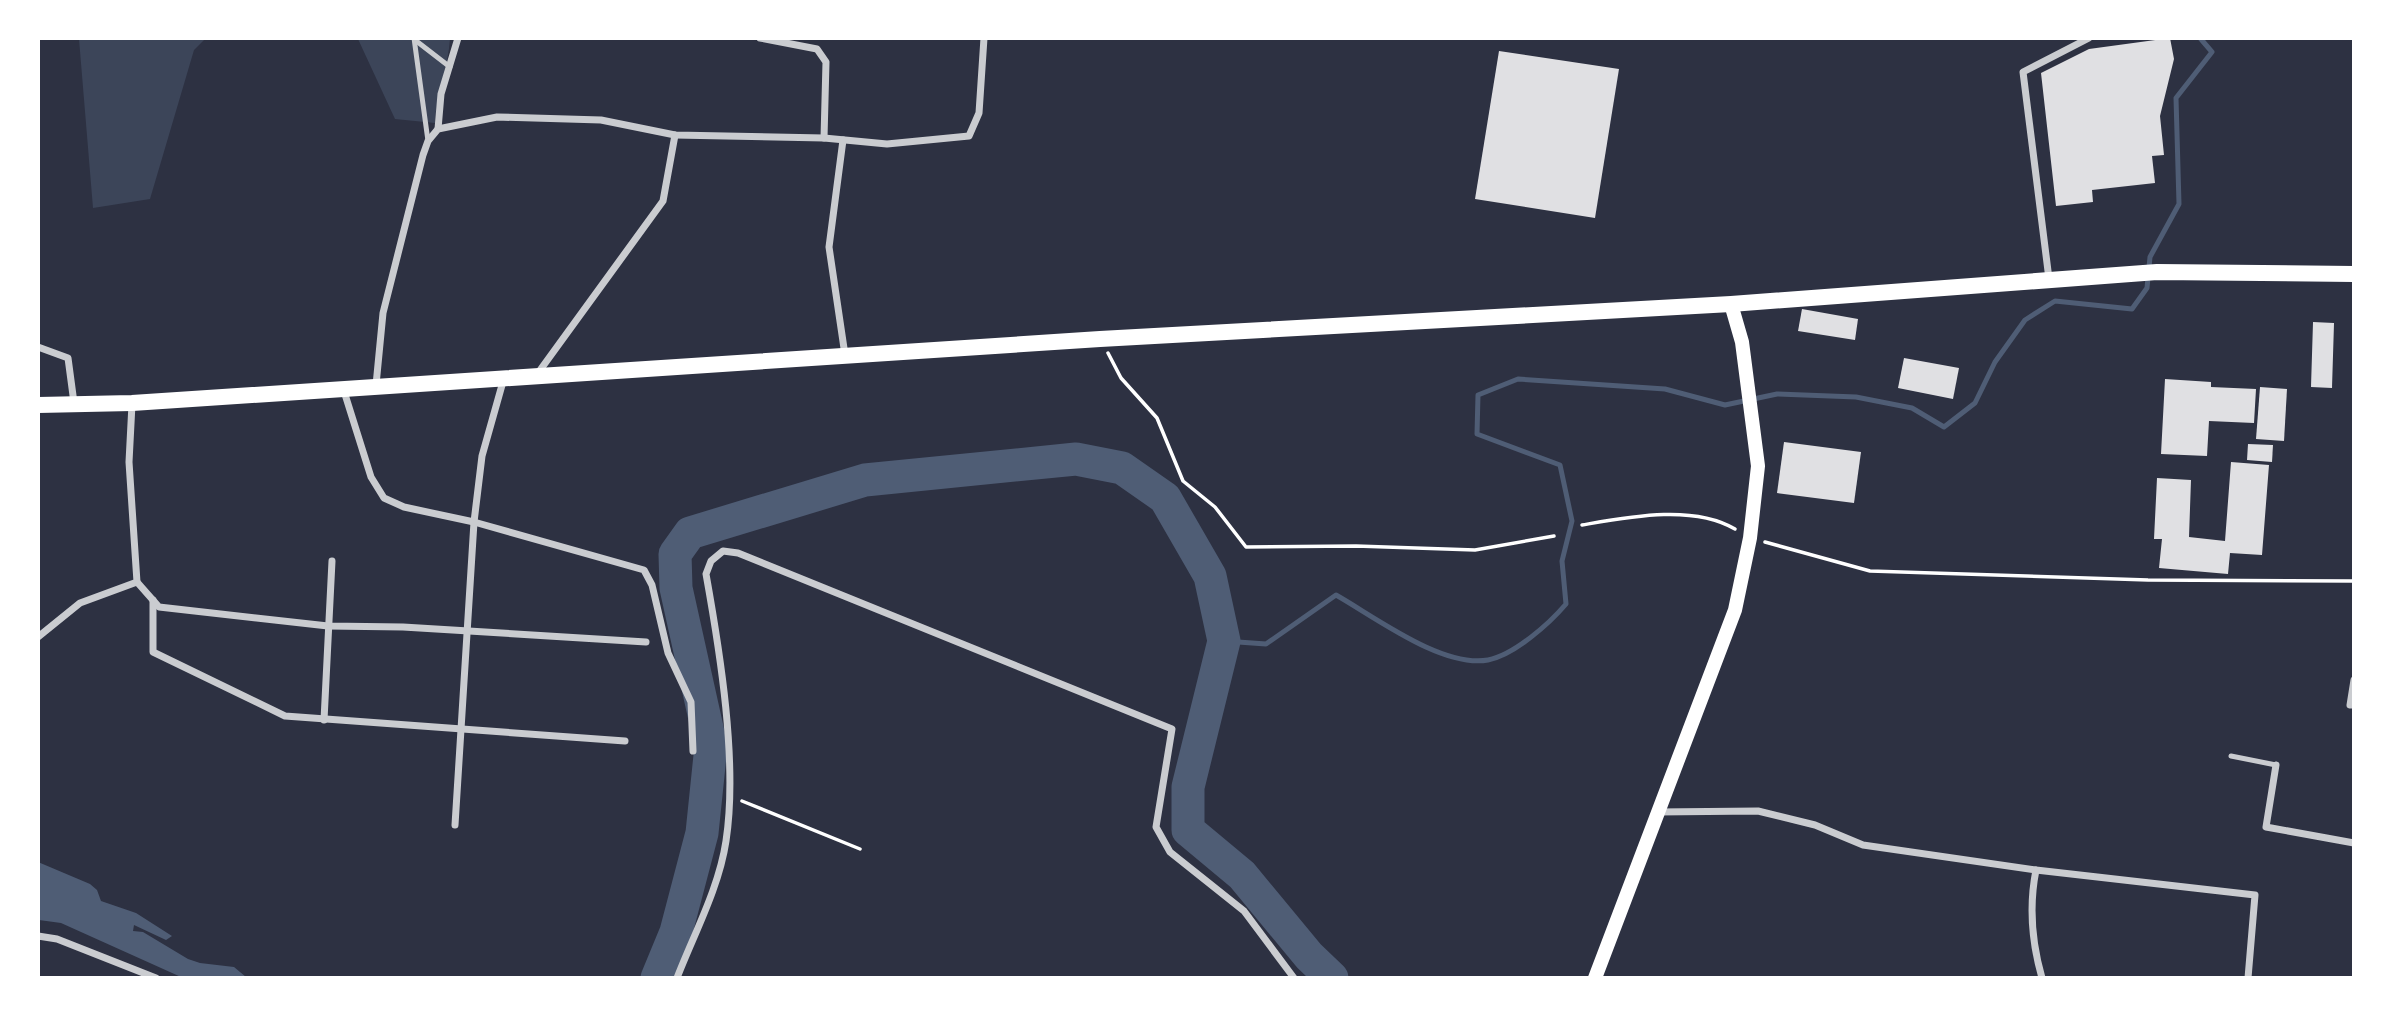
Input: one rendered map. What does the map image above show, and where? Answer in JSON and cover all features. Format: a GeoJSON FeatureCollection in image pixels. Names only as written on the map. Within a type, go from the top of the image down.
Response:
{"type":"FeatureCollection","features":[{"type":"Feature","properties":{"kind":"main road"},"geometry":{"type":"LineString","coordinates":[[38,405],[132,403],[1100,339],[1731,304],[2149,272],[2354,274]]}},
{"type":"Feature","properties":{"kind":"main road"},"geometry":{"type":"LineString","coordinates":[[1595,978],[1735,610],[1750,538],[1758,466],[1742,342],[1731,304]]}},
{"type":"Feature","properties":{"kind":"street"},"geometry":{"type":"LineString","coordinates":[[376,385],[383,313],[428,141],[438,129],[442,94],[458,38]]}},
{"type":"Feature","properties":{"kind":"street"},"geometry":{"type":"LineString","coordinates":[[760,38],[817,49],[826,62],[824,138]]}},
{"type":"Feature","properties":{"kind":"street"},"geometry":{"type":"LineString","coordinates":[[438,129],[497,117],[537,116],[601,120],[675,135],[824,138],[887,144],[969,136],[979,113],[984,38]]}},
{"type":"Feature","properties":{"kind":"street"},"geometry":{"type":"LineString","coordinates":[[2049,279],[2023,72],[2090,38]]}},
{"type":"Feature","properties":{"kind":"street"},"geometry":{"type":"LineString","coordinates":[[536,376],[663,201],[675,135]]}},
{"type":"Feature","properties":{"kind":"street"},"geometry":{"type":"LineString","coordinates":[[843,140],[829,247],[845,356]]}},
{"type":"Feature","properties":{"kind":"street"},"geometry":{"type":"LineString","coordinates":[[38,347],[68,358],[74,403]]}},
{"type":"Feature","properties":{"kind":"street"},"geometry":{"type":"LineString","coordinates":[[456,825],[474,522],[482,456],[504,378]]}},
{"type":"Feature","properties":{"kind":"street"},"geometry":{"type":"LineString","coordinates":[[343,388],[371,477],[384,498],[404,507],[474,522],[644,570],[652,585],[668,653],[691,702],[693,751]]}},
{"type":"Feature","properties":{"kind":"street"},"geometry":{"type":"LineString","coordinates":[[132,403],[129,462],[137,582],[159,607],[328,626],[646,642]]}},
{"type":"Feature","properties":{"kind":"street"},"geometry":{"type":"LineString","coordinates":[[677,978],[713,887],[726,843],[729,801],[723,692],[706,574],[711,561],[723,551],[738,553],[1172,729],[1156,827],[1170,852],[1244,911],[1294,978]]}},
{"type":"Feature","properties":{"kind":"street"},"geometry":{"type":"LineString","coordinates":[[324,720],[332,561]]}},
{"type":"Feature","properties":{"kind":"street"},"geometry":{"type":"LineString","coordinates":[[38,637],[80,603],[137,582]]}},
{"type":"Feature","properties":{"kind":"street"},"geometry":{"type":"LineString","coordinates":[[153,600],[153,652],[285,716],[625,741]]}},
{"type":"Feature","properties":{"kind":"street"},"geometry":{"type":"LineString","coordinates":[[2354,680],[2350,705],[2354,705]]}},
{"type":"Feature","properties":{"kind":"street"},"geometry":{"type":"LineString","coordinates":[[2276,765],[2266,828],[2354,842]]}},
{"type":"Feature","properties":{"kind":"street"},"geometry":{"type":"LineString","coordinates":[[1656,812],[1758,811],[1815,825],[1863,845],[2036,870],[2255,895],[2248,978]]}},
{"type":"Feature","properties":{"kind":"street"},"geometry":{"type":"LineString","coordinates":[[2036,870],[2032,888],[2034,948],[2042,978]]}},
{"type":"Feature","properties":{"kind":"street"},"geometry":{"type":"LineString","coordinates":[[38,936],[57,939],[156,978]]}},
{"type":"Feature","properties":{"kind":"lane"},"geometry":{"type":"LineString","coordinates":[[414,39],[450,67]]}},
{"type":"Feature","properties":{"kind":"lane"},"geometry":{"type":"LineString","coordinates":[[414,39],[428,141]]}},
{"type":"Feature","properties":{"kind":"lane"},"geometry":{"type":"LineString","coordinates":[[2231,757],[2276,765]]}},
{"type":"Feature","properties":{"kind":"path"},"geometry":{"type":"LineString","coordinates":[[1100,339],[1121,378],[1157,418],[1183,481],[1215,507],[1246,547],[1356,545],[1475,550],[1554,536]]}},
{"type":"Feature","properties":{"kind":"path"},"geometry":{"type":"LineString","coordinates":[[1582,525],[1673,515],[1721,521],[1750,538],[1870,571],[2148,580],[2354,581]]}},
{"type":"Feature","properties":{"kind":"path"},"geometry":{"type":"LineString","coordinates":[[729,801],[743,801],[860,849]]}},
{"type":"Feature","properties":{"kind":"shaded area"},"geometry":{"type":"Polygon","coordinates":[[[79,39],[205,39],[194,50],[150,199],[93,208],[79,39]]]}},
{"type":"Feature","properties":{"kind":"shaded area"},"geometry":{"type":"Polygon","coordinates":[[[358,39],[450,39],[435,123],[395,119],[358,39]]]}},
{"type":"Feature","properties":{"kind":"shaded area"},"geometry":{"type":"Polygon","coordinates":[[[38,862],[90,884],[97,890],[101,901],[136,913],[172,936],[166,940],[134,925],[133,931],[143,932],[188,959],[234,967],[246,977],[181,977],[61,923],[39,920],[38,862]]]}},
{"type":"Feature","properties":{"kind":"building"},"geometry":{"type":"Polygon","coordinates":[[[2170,38],[2174,59],[2160,116],[2164,155],[2152,156],[2155,183],[2092,190],[2093,202],[2056,206],[2041,73],[2089,49],[2170,38]]]}},
{"type":"Feature","properties":{"kind":"building"},"geometry":{"type":"Polygon","coordinates":[[[1499,51],[1619,69],[1595,218],[1475,199],[1499,51]]]}},
{"type":"Feature","properties":{"kind":"building"},"geometry":{"type":"Polygon","coordinates":[[[1802,309],[1858,319],[1855,340],[1798,331],[1802,309]]]}},
{"type":"Feature","properties":{"kind":"building"},"geometry":{"type":"Polygon","coordinates":[[[2313,322],[2334,323],[2332,388],[2311,387],[2313,322]]]}},
{"type":"Feature","properties":{"kind":"building"},"geometry":{"type":"Polygon","coordinates":[[[1904,358],[1959,368],[1953,399],[1898,388],[1904,358]]]}},
{"type":"Feature","properties":{"kind":"building"},"geometry":{"type":"Polygon","coordinates":[[[2165,379],[2211,382],[2211,387],[2256,389],[2254,423],[2209,421],[2207,456],[2161,454],[2165,379]]]}},
{"type":"Feature","properties":{"kind":"building"},"geometry":{"type":"Polygon","coordinates":[[[2260,387],[2287,389],[2284,441],[2256,439],[2260,387]]]}},
{"type":"Feature","properties":{"kind":"building"},"geometry":{"type":"Polygon","coordinates":[[[1784,442],[1861,452],[1854,503],[1777,493],[1784,442]]]}},
{"type":"Feature","properties":{"kind":"building"},"geometry":{"type":"Polygon","coordinates":[[[2248,444],[2273,445],[2272,462],[2247,460],[2248,444]]]}},
{"type":"Feature","properties":{"kind":"building"},"geometry":{"type":"Polygon","coordinates":[[[2231,462],[2269,465],[2262,555],[2230,553],[2228,574],[2159,568],[2162,539],[2154,539],[2157,478],[2191,480],[2189,537],[2225,541],[2231,462]]]}},
{"type":"Feature","properties":{"kind":"waterway"},"geometry":{"type":"LineString","coordinates":[[1224,641],[1266,644],[1336,595],[1409,639],[1450,656],[1470,660],[1498,657],[1541,629],[1566,604],[1562,561],[1572,521],[1560,465],[1477,434],[1478,395],[1518,379],[1665,389],[1725,405],[1777,394],[1856,397],[1912,408],[1944,427],[1975,403],[1995,362],[2025,320],[2055,301],[2132,309],[2147,288],[2150,257],[2179,204],[2176,98],[2212,52],[2200,38]]}},
{"type":"Feature","properties":{"kind":"waterway"},"geometry":{"type":"LineString","coordinates":[[657,978],[676,932],[702,833],[711,746],[676,588],[675,554],[690,533],[865,480],[1076,459],[1122,468],[1165,498],[1210,576],[1224,641],[1188,787],[1188,830],[1242,875],[1309,956],[1332,978]]}}]}
